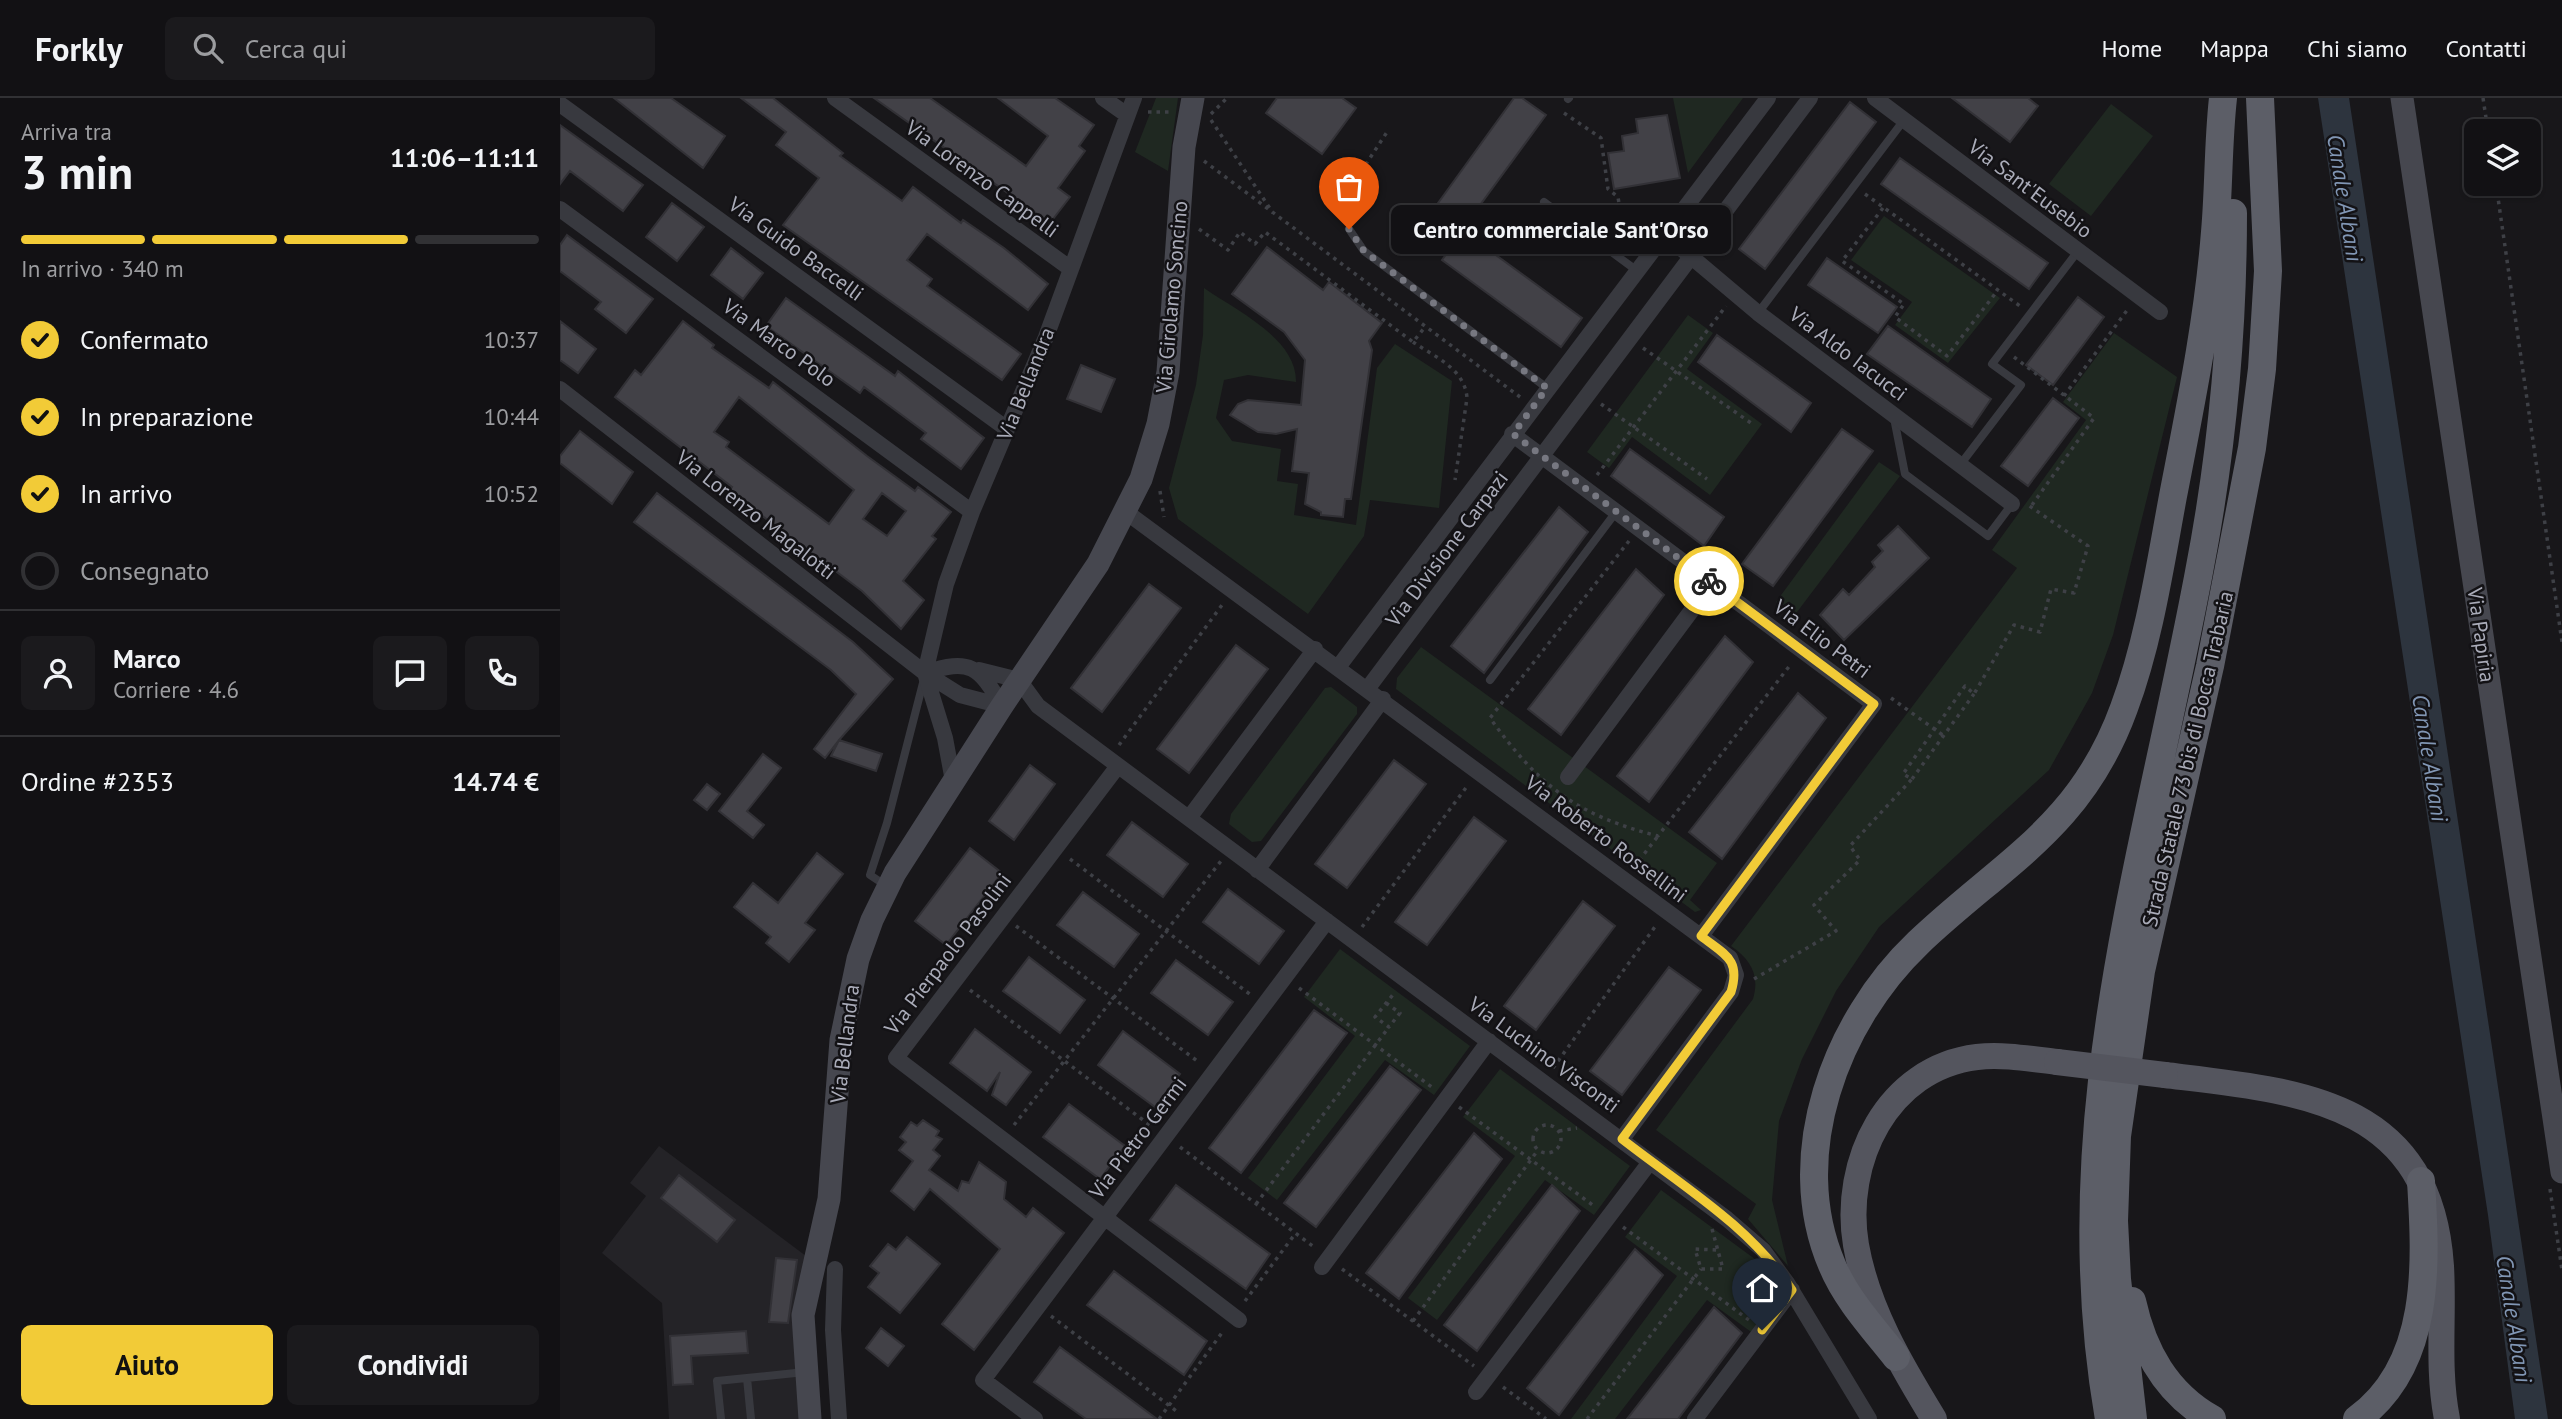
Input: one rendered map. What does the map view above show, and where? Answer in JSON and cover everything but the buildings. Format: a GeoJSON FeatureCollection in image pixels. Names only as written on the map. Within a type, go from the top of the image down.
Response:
{"type":"FeatureCollection","features":[{"type":"Feature","properties":{"kind":"highway"},"geometry":{"type":"LineString","coordinates":[[1896,1357],[1841,1284],[1823,1238],[1815,1158],[1826,1094],[1850,1034],[1883,983],[1924,937],[2009,867],[2063,814],[2094,771],[2123,713],[2152,604],[2201,345],[2215,230],[2218,139],[2225,98]]}},
{"type":"Feature","properties":{"kind":"highway","name":"Strada Statale 73 bis di Bocca Trabaria"},"geometry":{"type":"LineString","coordinates":[[2109,1419],[2093,1262],[2095,1129],[2117,966],[2193,603],[2222,423],[2230,350],[2233,234],[2232,169],[2225,98]]}},
{"type":"Feature","properties":{"kind":"highway","name":"Strada Statale 73 bis di Bocca Trabaria"},"geometry":{"type":"LineString","coordinates":[[2133,1419],[2119,1308],[2114,1221],[2117,1136],[2132,1017],[2224,604],[2257,411],[2269,254],[2260,98]]}},
{"type":"Feature","properties":{"kind":"highway"},"geometry":{"type":"LineString","coordinates":[[2357,1419],[2389,1388],[2403,1367],[2413,1338],[2423,1275],[2421,1181]]}},
{"type":"Feature","properties":{"kind":"highway"},"geometry":{"type":"LineString","coordinates":[[2114,1221],[2136,1319],[2152,1360],[2181,1397],[2212,1419]]}},
{"type":"Feature","properties":{"kind":"main road","name":"Via Papiria"},"geometry":{"type":"LineString","coordinates":[[2402,98],[2556,1180]]}},
{"type":"Feature","properties":{"kind":"main road","name":"Via Girolamo Soncino"},"geometry":{"type":"LineString","coordinates":[[1002,705],[1094,571],[1126,512],[1153,444],[1168,372],[1185,105]]}},
{"type":"Feature","properties":{"kind":"main road","name":"Via Bellandra"},"geometry":{"type":"LineString","coordinates":[[810,1419],[803,1315],[831,1185],[847,1002],[866,935],[888,887],[1002,705]]}},
{"type":"Feature","properties":{"kind":"main road"},"geometry":{"type":"LineString","coordinates":[[1934,1419],[1896,1357],[1867,1284],[1854,1232],[1856,1174],[1871,1132],[1899,1096],[1919,1080],[1949,1063],[1989,1056],[2267,1087],[2322,1100],[2378,1132],[2402,1156],[2421,1181],[2434,1218],[2439,1248],[2441,1369],[2447,1419]]}},
{"type":"Feature","properties":{"kind":"street","name":"Via Lorenzo Cappelli"},"geometry":{"type":"LineString","coordinates":[[835,98],[1071,269]]}},
{"type":"Feature","properties":{"kind":"street"},"geometry":{"type":"LineString","coordinates":[[1103,98],[1127,115]]}},
{"type":"Feature","properties":{"kind":"street","name":"Via Bellandra"},"geometry":{"type":"LineString","coordinates":[[925,673],[946,584],[972,512],[1071,269],[1135,98]]}},
{"type":"Feature","properties":{"kind":"street","name":"Via Divisione Carpazi"},"geometry":{"type":"LineString","coordinates":[[1339,666],[1663,233],[1768,98]]}},
{"type":"Feature","properties":{"kind":"street","name":"Via Divisione Carpazi"},"geometry":{"type":"LineString","coordinates":[[1368,688],[1810,98]]}},
{"type":"Feature","properties":{"kind":"street","name":"Via Sant'Eusebio"},"geometry":{"type":"LineString","coordinates":[[1875,98],[2160,312]]}},
{"type":"Feature","properties":{"kind":"street","name":"Via Guido Baccelli"},"geometry":{"type":"LineString","coordinates":[[560,104],[1007,429]]}},
{"type":"Feature","properties":{"kind":"street","name":"Via Marco Polo"},"geometry":{"type":"LineString","coordinates":[[560,209],[972,512]]}},
{"type":"Feature","properties":{"kind":"street","name":"Via Aldo Iacucci"},"geometry":{"type":"LineString","coordinates":[[1663,233],[1758,313],[2012,504]]}},
{"type":"Feature","properties":{"kind":"street","name":"Via Lorenzo Magalotti"},"geometry":{"type":"LineString","coordinates":[[560,389],[925,673],[960,695],[1002,705]]}},
{"type":"Feature","properties":{"kind":"street","name":"Via Elio Petri"},"geometry":{"type":"LineString","coordinates":[[1513,434],[1874,704],[1701,936]]}},
{"type":"Feature","properties":{"kind":"street","name":"Via Roberto Rossellini"},"geometry":{"type":"LineString","coordinates":[[1126,512],[1339,666],[1730,958],[1736,975],[1731,992]]}},
{"type":"Feature","properties":{"kind":"street"},"geometry":{"type":"LineString","coordinates":[[1568,777],[1712,583]]}},
{"type":"Feature","properties":{"kind":"street"},"geometry":{"type":"LineString","coordinates":[[1189,818],[1315,649]]}},
{"type":"Feature","properties":{"kind":"street"},"geometry":{"type":"LineString","coordinates":[[953,781],[945,738],[925,673],[949,665],[969,666],[1019,680]]}},
{"type":"Feature","properties":{"kind":"street"},"geometry":{"type":"LineString","coordinates":[[979,670],[1002,705]]}},
{"type":"Feature","properties":{"kind":"street","name":"Via Luchino Visconti"},"geometry":{"type":"LineString","coordinates":[[1019,680],[1038,705],[1622,1139],[1763,1250],[1792,1290],[1869,1419]]}},
{"type":"Feature","properties":{"kind":"street"},"geometry":{"type":"LineString","coordinates":[[1257,870],[1383,699]]}},
{"type":"Feature","properties":{"kind":"street","name":"Via Pierpaolo Pasolini"},"geometry":{"type":"LineString","coordinates":[[1114,762],[1055,848],[896,1058],[1239,1320]]}},
{"type":"Feature","properties":{"kind":"street","name":"Via Pietro Germi"},"geometry":{"type":"LineString","coordinates":[[1035,1419],[983,1380],[1327,921]]}},
{"type":"Feature","properties":{"kind":"street"},"geometry":{"type":"LineString","coordinates":[[1622,1139],[1731,992]]}},
{"type":"Feature","properties":{"kind":"street"},"geometry":{"type":"LineString","coordinates":[[1325,1262],[1489,1041]]}},
{"type":"Feature","properties":{"kind":"street"},"geometry":{"type":"LineString","coordinates":[[1476,1392],[1650,1161]]}},
{"type":"Feature","properties":{"kind":"street"},"geometry":{"type":"LineString","coordinates":[[835,1269],[833,1330],[839,1419]]}},
{"type":"Feature","properties":{"kind":"street"},"geometry":{"type":"LineString","coordinates":[[1695,1419],[1792,1290]]}},
{"type":"Feature","properties":{"kind":"lane"},"geometry":{"type":"LineString","coordinates":[[1758,313],[1904,120]]}},
{"type":"Feature","properties":{"kind":"lane"},"geometry":{"type":"LineString","coordinates":[[1544,202],[1636,270]]}},
{"type":"Feature","properties":{"kind":"lane"},"geometry":{"type":"LineString","coordinates":[[1349,229],[1364,251],[1547,388]]}},
{"type":"Feature","properties":{"kind":"lane"},"geometry":{"type":"LineString","coordinates":[[1960,465],[2021,385],[1992,364],[2078,251]]}},
{"type":"Feature","properties":{"kind":"lane"},"geometry":{"type":"LineString","coordinates":[[1893,415],[1905,474],[1988,536],[2012,504]]}},
{"type":"Feature","properties":{"kind":"lane"},"geometry":{"type":"LineString","coordinates":[[1490,680],[1616,512]]}},
{"type":"Feature","properties":{"kind":"lane"},"geometry":{"type":"LineString","coordinates":[[888,887],[870,875],[887,823],[925,673]]}},
{"type":"Feature","properties":{"kind":"lane"},"geometry":{"type":"LineString","coordinates":[[721,1419],[717,1381],[805,1371]]}},
{"type":"Feature","properties":{"kind":"lane"},"geometry":{"type":"LineString","coordinates":[[747,1378],[751,1419]]}},
{"type":"Feature","properties":{"kind":"path"},"geometry":{"type":"LineString","coordinates":[[1227,98],[1209,117],[1274,215]]}},
{"type":"Feature","properties":{"kind":"path"},"geometry":{"type":"LineString","coordinates":[[2483,98],[2486,119]]}},
{"type":"Feature","properties":{"kind":"path"},"geometry":{"type":"LineString","coordinates":[[1148,112],[1185,105]]}},
{"type":"Feature","properties":{"kind":"path"},"geometry":{"type":"LineString","coordinates":[[1557,108],[1601,138],[1608,189],[1618,197],[1622,223]]}},
{"type":"Feature","properties":{"kind":"path"},"geometry":{"type":"LineString","coordinates":[[1346,194],[1389,129]]}},
{"type":"Feature","properties":{"kind":"path"},"geometry":{"type":"LineString","coordinates":[[1202,160],[1528,403]]}},
{"type":"Feature","properties":{"kind":"path"},"geometry":{"type":"LineString","coordinates":[[1854,186],[2030,314]]}},
{"type":"Feature","properties":{"kind":"path"},"geometry":{"type":"LineString","coordinates":[[2498,196],[2562,642]]}},
{"type":"Feature","properties":{"kind":"path"},"geometry":{"type":"LineString","coordinates":[[1883,208],[1842,261],[1904,303],[1895,317],[1947,356],[1998,290]]}},
{"type":"Feature","properties":{"kind":"path"},"geometry":{"type":"LineString","coordinates":[[1197,228],[1228,250],[1240,232],[1255,244],[1265,232],[1461,375],[1466,384],[1468,398],[1454,491]]}},
{"type":"Feature","properties":{"kind":"path"},"geometry":{"type":"LineString","coordinates":[[1595,477],[1736,293]]}},
{"type":"Feature","properties":{"kind":"path"},"geometry":{"type":"LineString","coordinates":[[2064,396],[2138,296]]}},
{"type":"Feature","properties":{"kind":"path"},"geometry":{"type":"LineString","coordinates":[[1413,342],[1425,327]]}},
{"type":"Feature","properties":{"kind":"path"},"geometry":{"type":"LineString","coordinates":[[1630,338],[1751,423]]}},
{"type":"Feature","properties":{"kind":"path"},"geometry":{"type":"LineString","coordinates":[[2003,349],[2094,418],[2032,505]]}},
{"type":"Feature","properties":{"kind":"path"},"geometry":{"type":"LineString","coordinates":[[1588,395],[1707,479]]}},
{"type":"Feature","properties":{"kind":"path"},"geometry":{"type":"LineString","coordinates":[[1731,992],[1836,931],[1814,905],[1860,860],[1850,846],[1912,779],[1974,694],[2014,625],[2040,632],[2051,589],[2074,593],[2088,546],[2032,505],[2012,504]]}},
{"type":"Feature","properties":{"kind":"path"},"geometry":{"type":"LineString","coordinates":[[1114,762],[1234,589]]}},
{"type":"Feature","properties":{"kind":"path"},"geometry":{"type":"LineString","coordinates":[[1912,779],[1903,774],[1965,686],[1974,694]]}},
{"type":"Feature","properties":{"kind":"path"},"geometry":{"type":"LineString","coordinates":[[1352,940],[1479,771]]}},
{"type":"Feature","properties":{"kind":"path"},"geometry":{"type":"LineString","coordinates":[[1539,815],[1568,777]]}},
{"type":"Feature","properties":{"kind":"path"},"geometry":{"type":"LineString","coordinates":[[1624,879],[1658,836]]}},
{"type":"Feature","properties":{"kind":"path"},"geometry":{"type":"LineString","coordinates":[[1055,848],[1264,1005]]}},
{"type":"Feature","properties":{"kind":"path"},"geometry":{"type":"LineString","coordinates":[[1002,1141],[1223,858]]}},
{"type":"Feature","properties":{"kind":"path"},"geometry":{"type":"LineString","coordinates":[[1544,1081],[1667,911]]}},
{"type":"Feature","properties":{"kind":"path"},"geometry":{"type":"LineString","coordinates":[[1003,916],[1213,1073]]}},
{"type":"Feature","properties":{"kind":"path"},"geometry":{"type":"LineString","coordinates":[[1285,977],[1762,1330]]}},
{"type":"Feature","properties":{"kind":"path"},"geometry":{"type":"LineString","coordinates":[[956,979],[1256,1204],[1325,1262],[1413,1321],[1546,1419]]}},
{"type":"Feature","properties":{"kind":"path"},"geometry":{"type":"LineString","coordinates":[[1389,1027],[1375,1017],[1406,979]]}},
{"type":"Feature","properties":{"kind":"path"},"geometry":{"type":"LineString","coordinates":[[1256,1204],[1400,1013],[1386,1003]]}},
{"type":"Feature","properties":{"kind":"path"},"geometry":{"type":"LineString","coordinates":[[1546,1125],[1556,1128],[1562,1140],[1558,1148],[1550,1153],[1538,1150],[1533,1142],[1537,1129],[1546,1125]]}},
{"type":"Feature","properties":{"kind":"path"},"geometry":{"type":"LineString","coordinates":[[1413,1321],[1538,1150]]}},
{"type":"Feature","properties":{"kind":"path"},"geometry":{"type":"LineString","coordinates":[[2556,1180],[2562,1270]]}},
{"type":"Feature","properties":{"kind":"path"},"geometry":{"type":"LineString","coordinates":[[1701,1269],[1723,1269],[1706,1203]]}},
{"type":"Feature","properties":{"kind":"path"},"geometry":{"type":"LineString","coordinates":[[1701,1269],[1695,1249],[1717,1250]]}},
{"type":"Feature","properties":{"kind":"path"},"geometry":{"type":"LineString","coordinates":[[1587,1419],[1701,1269]]}},
{"type":"Feature","properties":{"kind":"path"},"geometry":{"type":"LineString","coordinates":[[1038,1307],[1179,1413]]}},
{"type":"Feature","properties":{"kind":"shaded area"},"geometry":{"type":"Polygon","coordinates":[[[1156,98],[1178,98],[1168,171],[1135,152],[1156,98]]]}},
{"type":"Feature","properties":{"kind":"shaded area"},"geometry":{"type":"Polygon","coordinates":[[[1673,98],[1743,98],[1688,173],[1673,98]]]}},
{"type":"Feature","properties":{"kind":"shaded area"},"geometry":{"type":"Polygon","coordinates":[[[2111,104],[2153,136],[2091,216],[2049,184],[2111,104]]]}},
{"type":"Feature","properties":{"kind":"shaded area"},"geometry":{"type":"Polygon","coordinates":[[[1884,216],[2000,298],[1948,363],[1895,325],[1912,302],[1851,260],[1884,216]]]}},
{"type":"Feature","properties":{"kind":"shaded area"},"geometry":{"type":"Polygon","coordinates":[[[1204,288],[1276,339],[1294,366],[1296,382],[1248,375],[1224,380],[1216,418],[1232,441],[1281,449],[1277,481],[1298,484],[1294,515],[1356,525],[1377,368],[1395,344],[1452,381],[1439,508],[1370,500],[1364,536],[1308,614],[1178,519],[1169,488],[1196,385],[1203,335],[1204,288]]]}},
{"type":"Feature","properties":{"kind":"shaded area"},"geometry":{"type":"Polygon","coordinates":[[[1688,315],[1713,333],[1687,369],[1762,424],[1710,495],[1632,437],[1609,468],[1587,452],[1688,315]]]}},
{"type":"Feature","properties":{"kind":"shaded area"},"geometry":{"type":"Polygon","coordinates":[[[2114,333],[2177,377],[2113,635],[2092,693],[2049,770],[1879,927],[1836,991],[1802,1059],[1779,1121],[1772,1200],[1788,1266],[1748,1219],[1756,1204],[1656,1130],[1753,999],[1755,983],[1752,969],[1744,957],[1731,946],[2017,568],[1992,550],[2086,420],[2063,402],[2114,333]]]}},
{"type":"Feature","properties":{"kind":"shaded area"},"geometry":{"type":"Polygon","coordinates":[[[1879,462],[1900,476],[1794,616],[1776,602],[1879,462]]]}},
{"type":"Feature","properties":{"kind":"shaded area"},"geometry":{"type":"Polygon","coordinates":[[[1421,647],[1717,863],[1690,900],[1701,910],[1695,912],[1396,689],[1397,678],[1421,647]]]}},
{"type":"Feature","properties":{"kind":"shaded area"},"geometry":{"type":"Polygon","coordinates":[[[1331,687],[1357,707],[1357,714],[1261,841],[1252,842],[1229,824],[1231,814],[1325,688],[1331,687]]]}},
{"type":"Feature","properties":{"kind":"shaded area"},"geometry":{"type":"Polygon","coordinates":[[[1340,949],[1470,1046],[1434,1095],[1385,1060],[1277,1200],[1248,1178],[1355,1036],[1304,997],[1340,949]]]}},
{"type":"Feature","properties":{"kind":"shaded area"},"geometry":{"type":"Polygon","coordinates":[[[1500,1069],[1630,1166],[1594,1215],[1545,1180],[1437,1320],[1408,1298],[1515,1156],[1463,1117],[1500,1069]]]}},
{"type":"Feature","properties":{"kind":"shaded area"},"geometry":{"type":"Polygon","coordinates":[[[659,1146],[806,1256],[805,1419],[669,1419],[662,1303],[602,1253],[646,1196],[630,1183],[659,1146]]]}},
{"type":"Feature","properties":{"kind":"shaded area"},"geometry":{"type":"Polygon","coordinates":[[[1661,1190],[1759,1262],[1783,1297],[1754,1334],[1707,1300],[1615,1419],[1571,1419],[1677,1276],[1625,1237],[1661,1190]]]}},
{"type":"Feature","properties":{"kind":"water","name":"Canale Albani"},"geometry":{"type":"Polygon","coordinates":[[[2318,98],[2349,98],[2548,1419],[2515,1419],[2488,1215],[2318,98]]]}},
{"type":"Feature","properties":{"kind":"way so far"},"geometry":{"type":"LineString","coordinates":[[1349,229],[1364,251],[1547,388],[1513,434],[1709,581]]}},
{"type":"Feature","properties":{"kind":"place","name":"Centro commerciale Sant'Orso"},"geometry":{"type":"Point","coordinates":[1349,229]}},
{"type":"Feature","properties":{"kind":"route"},"geometry":{"type":"LineString","coordinates":[[1709,581],[1874,704],[1701,936],[1730,958],[1736,975],[1731,992],[1622,1139],[1763,1250],[1792,1290],[1762,1330]]}}]}
